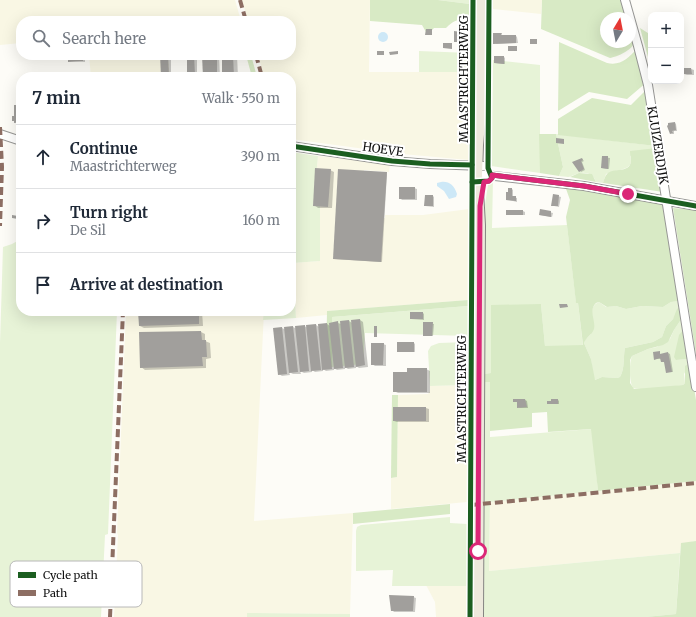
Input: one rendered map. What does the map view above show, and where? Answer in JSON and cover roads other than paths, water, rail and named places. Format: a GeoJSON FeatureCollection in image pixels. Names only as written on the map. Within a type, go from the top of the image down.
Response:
{"type":"FeatureCollection","features":[{"type":"Feature","properties":{"kind":"main road","name":"MAASTRICHTERWEG"},"geometry":{"type":"LineString","coordinates":[[478,617],[480,206],[483,193],[479,169],[481,0]]}},
{"type":"Feature","properties":{"kind":"street","name":"KLUIZERDIJK"},"geometry":{"type":"LineString","coordinates":[[625,0],[648,86],[696,387]]}},
{"type":"Feature","properties":{"kind":"street"},"geometry":{"type":"LineString","coordinates":[[0,134],[16,139]]}},
{"type":"Feature","properties":{"kind":"street","name":"HOEVE"},"geometry":{"type":"LineString","coordinates":[[296,147],[392,161],[479,169],[696,206]]}},
{"type":"Feature","properties":{"kind":"water"},"geometry":{"type":"Polygon","coordinates":[[[381,32],[385,32],[387,33],[387,41],[381,42],[378,39],[378,35],[381,32]]]}},
{"type":"Feature","properties":{"kind":"water"},"geometry":{"type":"Polygon","coordinates":[[[437,183],[449,183],[453,186],[457,194],[456,197],[449,199],[444,191],[437,186],[437,183]]]}}]}
